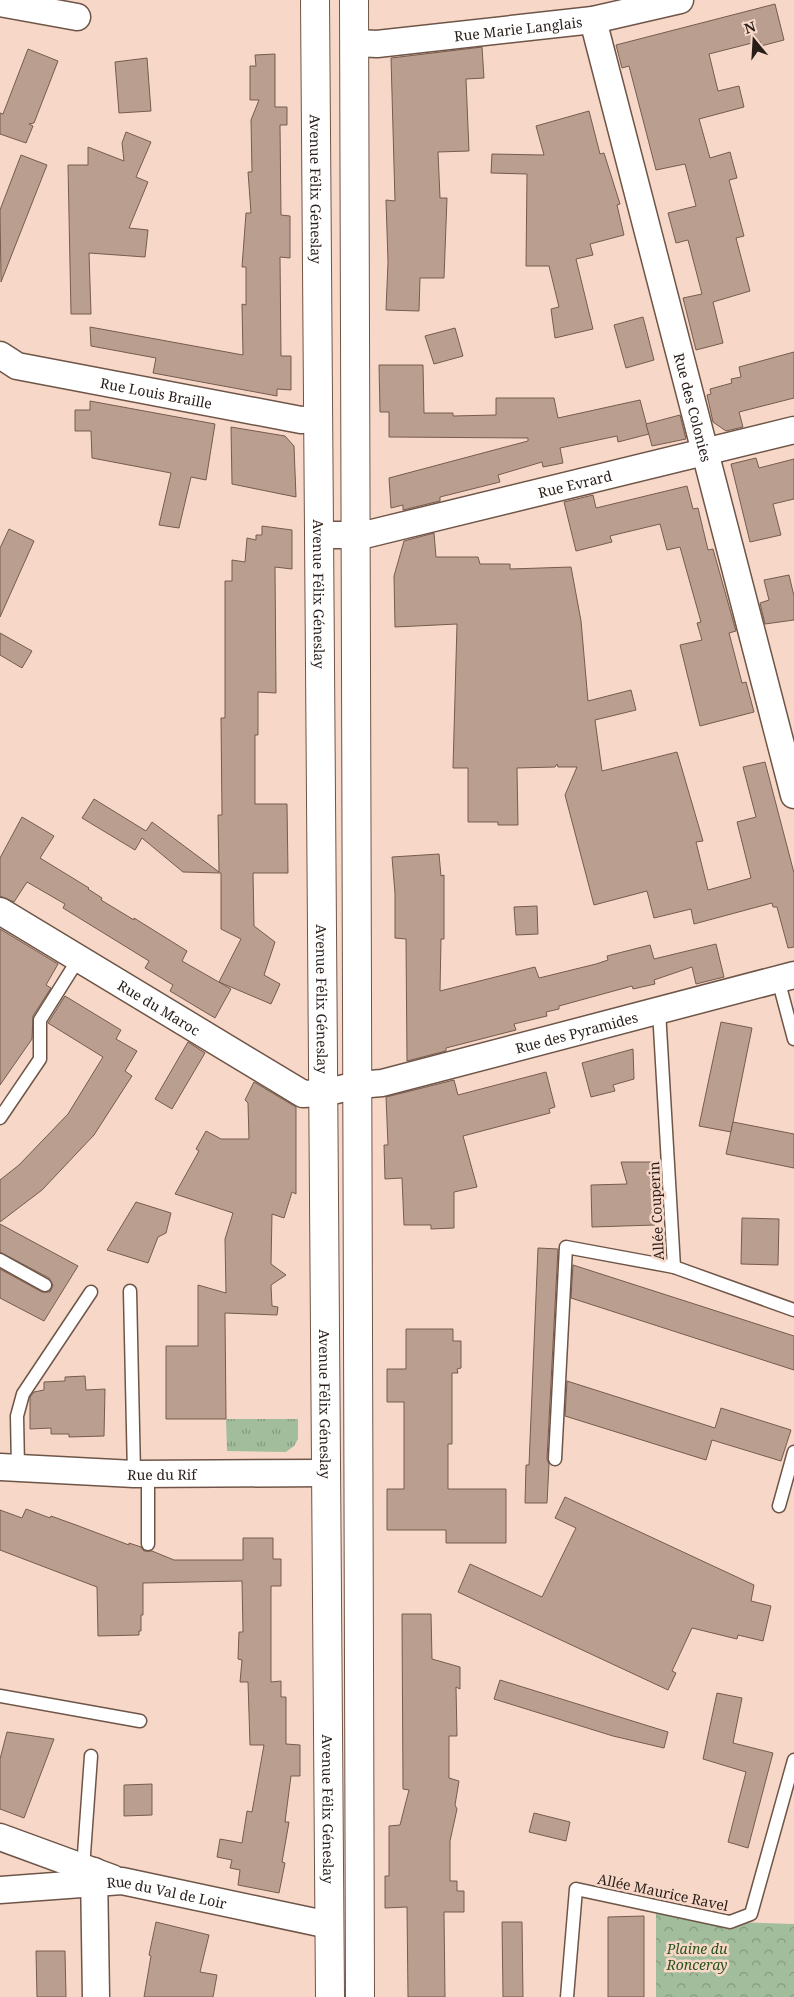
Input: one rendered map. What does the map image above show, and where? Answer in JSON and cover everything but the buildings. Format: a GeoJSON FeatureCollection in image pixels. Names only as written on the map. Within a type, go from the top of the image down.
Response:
{"type":"FeatureCollection","features":[{"type":"Feature","properties":{"kind":"main road","name":"Avenue Félix Géneslay"},"geometry":{"type":"LineString","coordinates":[[315,0],[330,1997]]}},
{"type":"Feature","properties":{"kind":"main road"},"geometry":{"type":"LineString","coordinates":[[354,0],[360,1997]]}},
{"type":"Feature","properties":{"kind":"street","name":"Rue Marie Langlais"},"geometry":{"type":"LineString","coordinates":[[355,43],[377,44],[593,20],[680,0]]}},
{"type":"Feature","properties":{"kind":"street"},"geometry":{"type":"LineString","coordinates":[[0,3],[77,17]]}},
{"type":"Feature","properties":{"kind":"street","name":"Rue des Colonies"},"geometry":{"type":"LineString","coordinates":[[593,20],[794,796]]}},
{"type":"Feature","properties":{"kind":"street","name":"Rue Louis Braille"},"geometry":{"type":"LineString","coordinates":[[0,355],[17,366],[301,420],[318,419]]}},
{"type":"Feature","properties":{"kind":"street","name":"Rue Evrard"},"geometry":{"type":"LineString","coordinates":[[319,535],[373,533],[704,450],[794,430]]}},
{"type":"Feature","properties":{"kind":"street","name":"Rue du Maroc"},"geometry":{"type":"LineString","coordinates":[[0,911],[303,1094],[323,1093],[358,1085]]}},
{"type":"Feature","properties":{"kind":"street","name":"Rue des Pyramides"},"geometry":{"type":"LineString","coordinates":[[358,1085],[377,1084],[786,977]]}},
{"type":"Feature","properties":{"kind":"street","name":"Rue du Rif"},"geometry":{"type":"LineString","coordinates":[[9,1467],[141,1474],[326,1473]]}},
{"type":"Feature","properties":{"kind":"street"},"geometry":{"type":"LineString","coordinates":[[0,1837],[91,1874],[96,1997]]}},
{"type":"Feature","properties":{"kind":"street","name":"Rue du Val de Loir"},"geometry":{"type":"LineString","coordinates":[[0,1890],[91,1874],[329,1924]]}},
{"type":"Feature","properties":{"kind":"lane"},"geometry":{"type":"LineString","coordinates":[[0,1118],[40,1059],[40,1020],[79,958]]}},
{"type":"Feature","properties":{"kind":"lane"},"geometry":{"type":"LineString","coordinates":[[786,977],[794,1039]]}},
{"type":"Feature","properties":{"kind":"lane","name":"Allée Couperin"},"geometry":{"type":"LineString","coordinates":[[555,1459],[566,1247],[674,1268],[659,1011]]}},
{"type":"Feature","properties":{"kind":"lane"},"geometry":{"type":"LineString","coordinates":[[0,1260],[45,1285]]}},
{"type":"Feature","properties":{"kind":"lane"},"geometry":{"type":"LineString","coordinates":[[674,1268],[794,1310]]}},
{"type":"Feature","properties":{"kind":"lane"},"geometry":{"type":"LineString","coordinates":[[130,1291],[141,1474],[148,1544]]}},
{"type":"Feature","properties":{"kind":"lane"},"geometry":{"type":"LineString","coordinates":[[9,1467],[17,1416],[23,1394],[91,1292]]}},
{"type":"Feature","properties":{"kind":"lane"},"geometry":{"type":"LineString","coordinates":[[779,1506],[794,1452]]}},
{"type":"Feature","properties":{"kind":"lane"},"geometry":{"type":"LineString","coordinates":[[0,1696],[140,1721]]}},
{"type":"Feature","properties":{"kind":"lane"},"geometry":{"type":"LineString","coordinates":[[90,1756],[91,1874]]}},
{"type":"Feature","properties":{"kind":"lane","name":"Allée Maurice Ravel"},"geometry":{"type":"LineString","coordinates":[[567,1997],[576,1889],[730,1922],[751,1914],[794,1760]]}},
{"type":"Feature","properties":{"kind":"green space"},"geometry":{"type":"Polygon","coordinates":[[[226,1419],[298,1419],[298,1439],[294,1446],[286,1452],[227,1451],[226,1419]]]}},
{"type":"Feature","properties":{"kind":"green space","name":"Plaine du Ronceray"},"geometry":{"type":"Polygon","coordinates":[[[656,1906],[730,1922],[794,1924],[794,1997],[656,1997],[656,1906]]]}}]}
